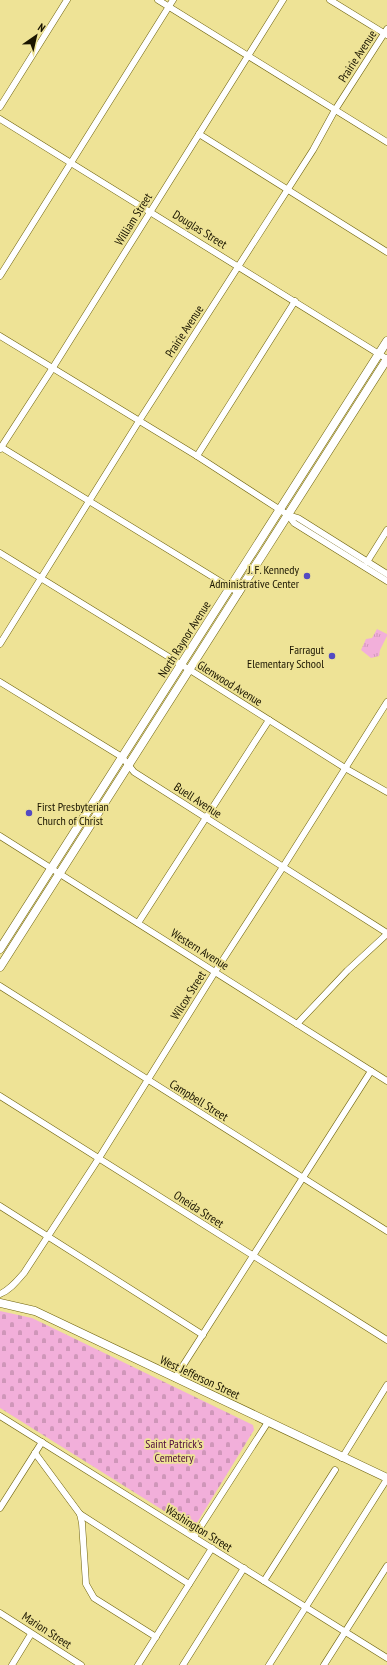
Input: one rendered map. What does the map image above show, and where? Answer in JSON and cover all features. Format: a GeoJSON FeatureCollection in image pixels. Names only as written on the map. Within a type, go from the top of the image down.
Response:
{"type":"FeatureCollection","features":[{"type":"Feature","properties":{"kind":"main road","name":"North Raynor Avenue"},"geometry":{"type":"LineString","coordinates":[[0,967],[122,757],[387,341]]}},
{"type":"Feature","properties":{"kind":"main road","name":"North Raynor Avenue"},"geometry":{"type":"LineString","coordinates":[[0,949],[128,764],[190,670],[387,359]]}},
{"type":"Feature","properties":{"kind":"main road"},"geometry":{"type":"LineString","coordinates":[[256,548],[264,553]]}},
{"type":"Feature","properties":{"kind":"main road","name":"West Jefferson Street"},"geometry":{"type":"LineString","coordinates":[[0,1303],[35,1311],[387,1479]]}},
{"type":"Feature","properties":{"kind":"street"},"geometry":{"type":"LineString","coordinates":[[0,107],[67,0]]}},
{"type":"Feature","properties":{"kind":"street"},"geometry":{"type":"LineString","coordinates":[[158,0],[387,142]]}},
{"type":"Feature","properties":{"kind":"street"},"geometry":{"type":"LineString","coordinates":[[0,276],[173,0]]}},
{"type":"Feature","properties":{"kind":"street","name":"William Street"},"geometry":{"type":"LineString","coordinates":[[1,448],[52,369],[282,0]]}},
{"type":"Feature","properties":{"kind":"street"},"geometry":{"type":"LineString","coordinates":[[330,0],[386,33]]}},
{"type":"Feature","properties":{"kind":"street","name":"Prairie Avenue"},"geometry":{"type":"LineString","coordinates":[[0,644],[139,421],[288,190],[313,150],[335,110],[386,33]]}},
{"type":"Feature","properties":{"kind":"street","name":"Douglas Street"},"geometry":{"type":"LineString","coordinates":[[0,119],[387,359]]}},
{"type":"Feature","properties":{"kind":"street"},"geometry":{"type":"LineString","coordinates":[[199,134],[387,252]]}},
{"type":"Feature","properties":{"kind":"street"},"geometry":{"type":"LineString","coordinates":[[197,456],[294,301]]}},
{"type":"Feature","properties":{"kind":"street"},"geometry":{"type":"LineString","coordinates":[[0,336],[197,456],[280,509],[288,515],[294,523],[387,581]]}},
{"type":"Feature","properties":{"kind":"street"},"geometry":{"type":"LineString","coordinates":[[1,448],[239,593]]}},
{"type":"Feature","properties":{"kind":"street"},"geometry":{"type":"LineString","coordinates":[[288,515],[298,518],[387,574]]}},
{"type":"Feature","properties":{"kind":"street"},"geometry":{"type":"LineString","coordinates":[[367,562],[387,530]]}},
{"type":"Feature","properties":{"kind":"street","name":"Glenwood Avenue"},"geometry":{"type":"LineString","coordinates":[[0,553],[182,665],[345,768],[387,792]]}},
{"type":"Feature","properties":{"kind":"street","name":"Buell Avenue"},"geometry":{"type":"LineString","coordinates":[[0,682],[122,757],[134,772],[204,818],[387,933]]}},
{"type":"Feature","properties":{"kind":"street","name":"Wilcox Street"},"geometry":{"type":"LineString","coordinates":[[0,1294],[5,1292],[20,1278],[99,1158],[215,972],[387,702]]}},
{"type":"Feature","properties":{"kind":"street"},"geometry":{"type":"LineString","coordinates":[[138,923],[204,818],[269,720]]}},
{"type":"Feature","properties":{"kind":"street","name":"Western Avenue"},"geometry":{"type":"LineString","coordinates":[[0,836],[387,1081]]}},
{"type":"Feature","properties":{"kind":"street"},"geometry":{"type":"LineString","coordinates":[[297,1024],[347,971],[387,933]]}},
{"type":"Feature","properties":{"kind":"street","name":"Campbell Street"},"geometry":{"type":"LineString","coordinates":[[0,986],[387,1231]]}},
{"type":"Feature","properties":{"kind":"street"},"geometry":{"type":"LineString","coordinates":[[175,1378],[371,1071]]}},
{"type":"Feature","properties":{"kind":"street","name":"Oneida Street"},"geometry":{"type":"LineString","coordinates":[[0,1096],[387,1340]]}},
{"type":"Feature","properties":{"kind":"street"},"geometry":{"type":"LineString","coordinates":[[0,1206],[203,1335]]}},
{"type":"Feature","properties":{"kind":"street"},"geometry":{"type":"LineString","coordinates":[[342,1458],[387,1385]]}},
{"type":"Feature","properties":{"kind":"street","name":"Washington Street"},"geometry":{"type":"LineString","coordinates":[[0,1416],[387,1658]]}},
{"type":"Feature","properties":{"kind":"street"},"geometry":{"type":"LineString","coordinates":[[194,1537],[268,1422]]}},
{"type":"Feature","properties":{"kind":"street"},"geometry":{"type":"LineString","coordinates":[[0,1508],[42,1442]]}},
{"type":"Feature","properties":{"kind":"street"},"geometry":{"type":"LineString","coordinates":[[35,1453],[80,1514],[189,1584]]}},
{"type":"Feature","properties":{"kind":"street"},"geometry":{"type":"LineString","coordinates":[[264,1581],[335,1470]]}},
{"type":"Feature","properties":{"kind":"street"},"geometry":{"type":"LineString","coordinates":[[269,1665],[387,1479]]}},
{"type":"Feature","properties":{"kind":"street"},"geometry":{"type":"LineString","coordinates":[[80,1514],[82,1523],[86,1584],[89,1591],[94,1598],[156,1637]]}},
{"type":"Feature","properties":{"kind":"street"},"geometry":{"type":"LineString","coordinates":[[138,1665],[212,1548]]}},
{"type":"Feature","properties":{"kind":"street"},"geometry":{"type":"LineString","coordinates":[[324,1665],[387,1566]]}},
{"type":"Feature","properties":{"kind":"street"},"geometry":{"type":"LineString","coordinates":[[183,1665],[244,1568]]}},
{"type":"Feature","properties":{"kind":"street","name":"Marion Street"},"geometry":{"type":"LineString","coordinates":[[0,1613],[81,1665]]}},
{"type":"Feature","properties":{"kind":"street"},"geometry":{"type":"LineString","coordinates":[[12,1665],[31,1634]]}},
{"type":"Feature","properties":{"kind":"green space"},"geometry":{"type":"Polygon","coordinates":[[[377,629],[387,634],[387,636],[380,650],[379,656],[371,658],[361,650],[366,639],[372,638],[377,629]]]}},
{"type":"Feature","properties":{"kind":"green space","name":"Saint Patrick's Cemetery"},"geometry":{"type":"Polygon","coordinates":[[[0,1311],[32,1318],[253,1425],[254,1430],[195,1526],[188,1526],[0,1408],[0,1311]]]}},
{"type":"Feature","properties":{"kind":"place","name":"J. F. Kennedy Administrative Center"},"geometry":{"type":"Point","coordinates":[307,576]}},
{"type":"Feature","properties":{"kind":"place","name":"Farragut Elementary School"},"geometry":{"type":"Point","coordinates":[332,656]}},
{"type":"Feature","properties":{"kind":"place","name":"First Presbyterian Church of Christ"},"geometry":{"type":"Point","coordinates":[29,813]}}]}
